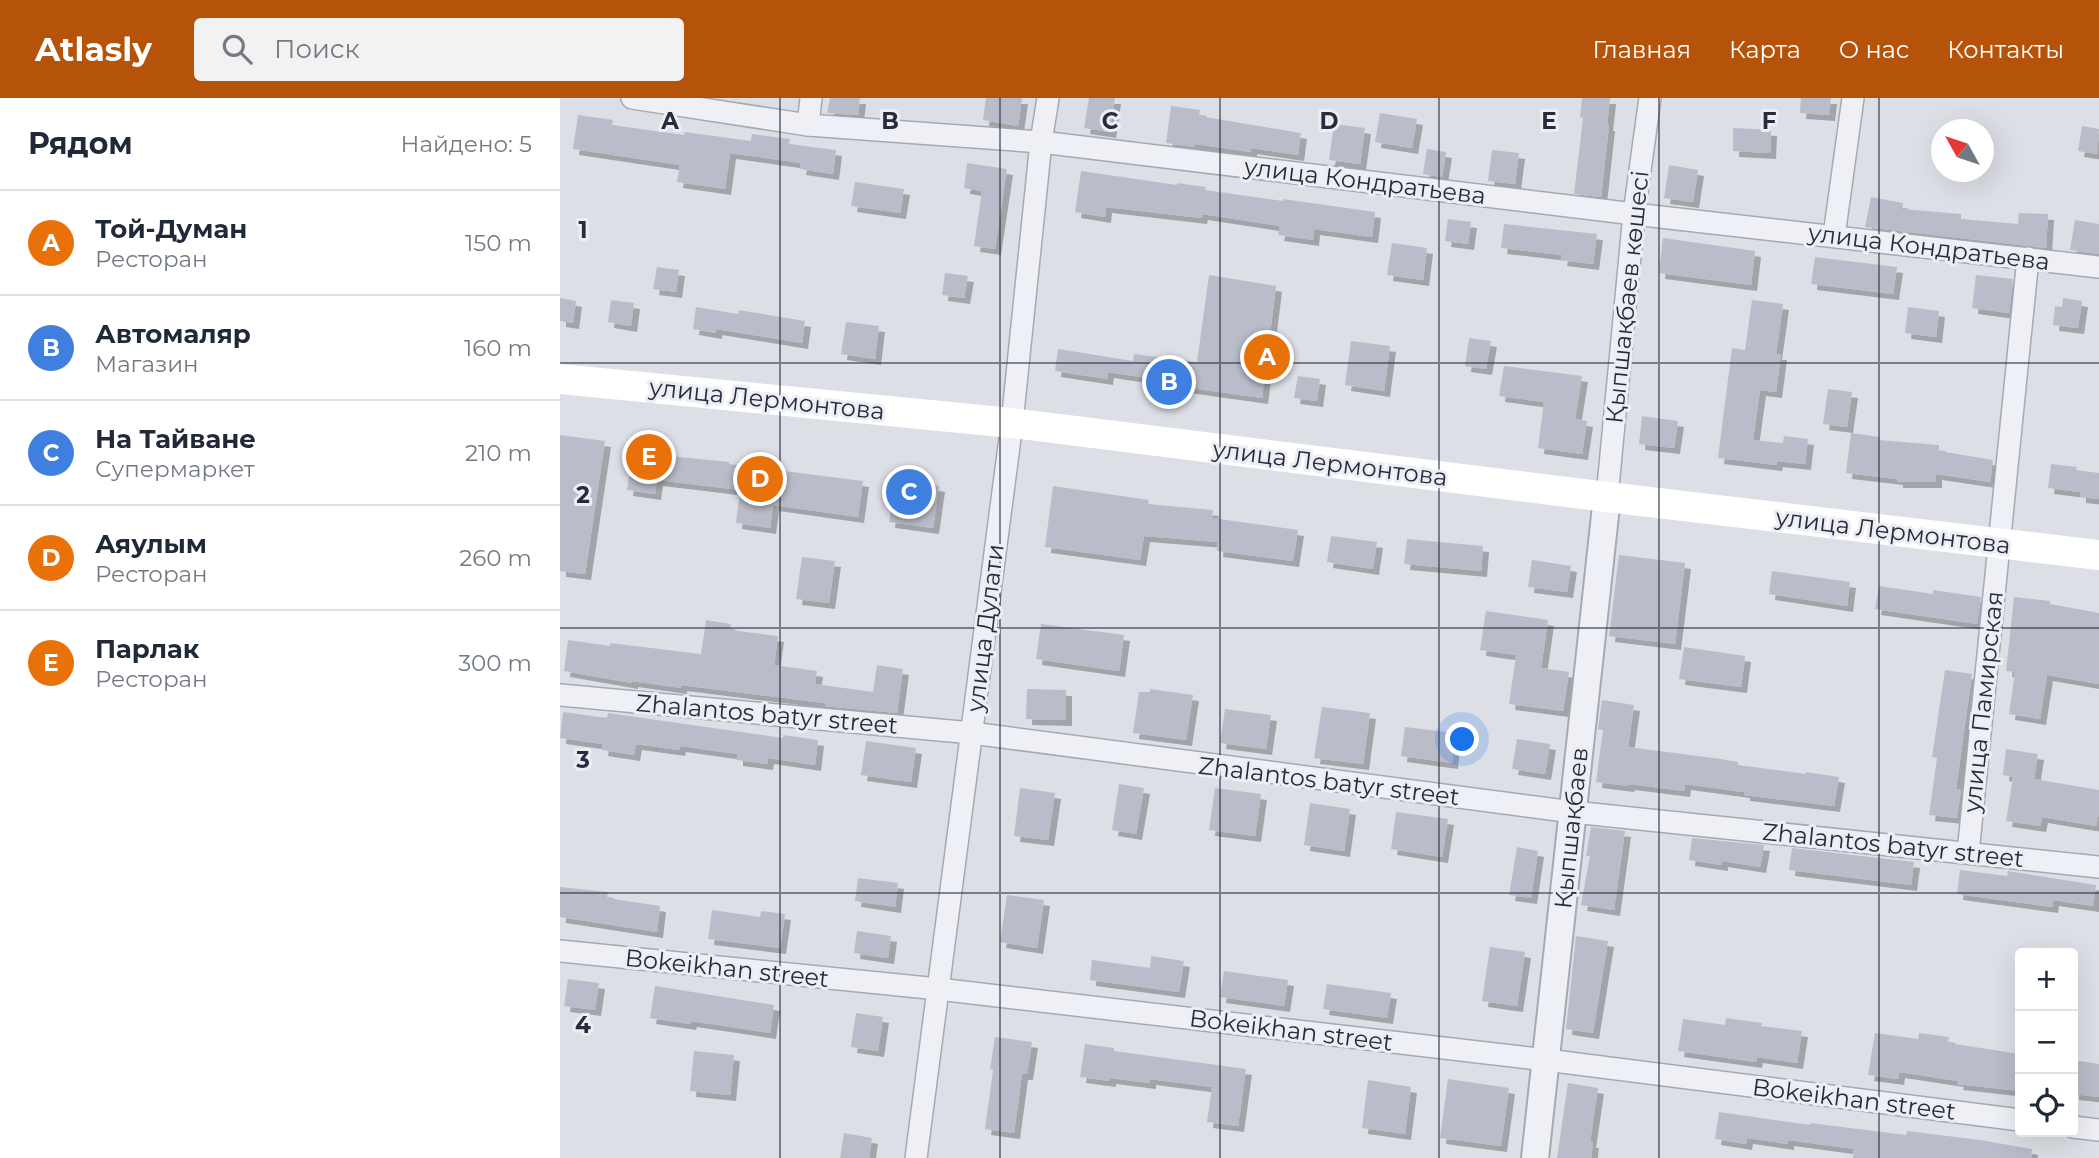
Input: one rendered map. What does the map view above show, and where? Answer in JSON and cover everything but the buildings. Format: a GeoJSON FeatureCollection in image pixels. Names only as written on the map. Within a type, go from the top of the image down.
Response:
{"type":"FeatureCollection","features":[{"type":"Feature","properties":{"kind":"main road","name":"улица Лермонтова"},"geometry":{"type":"LineString","coordinates":[[560,379],[1012,423],[2099,555]]}},
{"type":"Feature","properties":{"kind":"street","name":"улица Кондратьева"},"geometry":{"type":"LineString","coordinates":[[632,98],[808,125],[1041,142],[2099,267]]}},
{"type":"Feature","properties":{"kind":"street"},"geometry":{"type":"LineString","coordinates":[[808,125],[811,98]]}},
{"type":"Feature","properties":{"kind":"street","name":"улица Дулати"},"geometry":{"type":"LineString","coordinates":[[916,1158],[1012,423],[1041,142],[1048,98]]}},
{"type":"Feature","properties":{"kind":"street","name":"Қыпшақбаев көшесі"},"geometry":{"type":"LineString","coordinates":[[1607,497],[1634,214],[1650,98]]}},
{"type":"Feature","properties":{"kind":"street"},"geometry":{"type":"LineString","coordinates":[[1834,236],[1853,98]]}},
{"type":"Feature","properties":{"kind":"street","name":"улица Памирская"},"geometry":{"type":"LineString","coordinates":[[1968,853],[2028,258]]}},
{"type":"Feature","properties":{"kind":"street","name":"Қыпшақбаев"},"geometry":{"type":"LineString","coordinates":[[1535,1158],[1607,497]]}},
{"type":"Feature","properties":{"kind":"street","name":"Zhalantos batyr street"},"geometry":{"type":"LineString","coordinates":[[560,695],[972,733],[1573,812],[2099,867]]}},
{"type":"Feature","properties":{"kind":"street","name":"Bokeikhan street"},"geometry":{"type":"LineString","coordinates":[[560,951],[938,989],[1546,1060],[2015,1119]]}},
{"type":"Feature","properties":{"kind":"street"},"geometry":{"type":"LineString","coordinates":[[2078,1128],[2099,1130]]}},
{"type":"Feature","properties":{"kind":"place","name":"Той-Думан"},"geometry":{"type":"Point","coordinates":[1267,357]}},
{"type":"Feature","properties":{"kind":"place","name":"Автомаляр"},"geometry":{"type":"Point","coordinates":[1169,382]}},
{"type":"Feature","properties":{"kind":"place","name":"Парлак"},"geometry":{"type":"Point","coordinates":[649,457]}},
{"type":"Feature","properties":{"kind":"place","name":"Аяулым"},"geometry":{"type":"Point","coordinates":[760,479]}},
{"type":"Feature","properties":{"kind":"place","name":"На Тайване"},"geometry":{"type":"Point","coordinates":[909,492]}}]}
